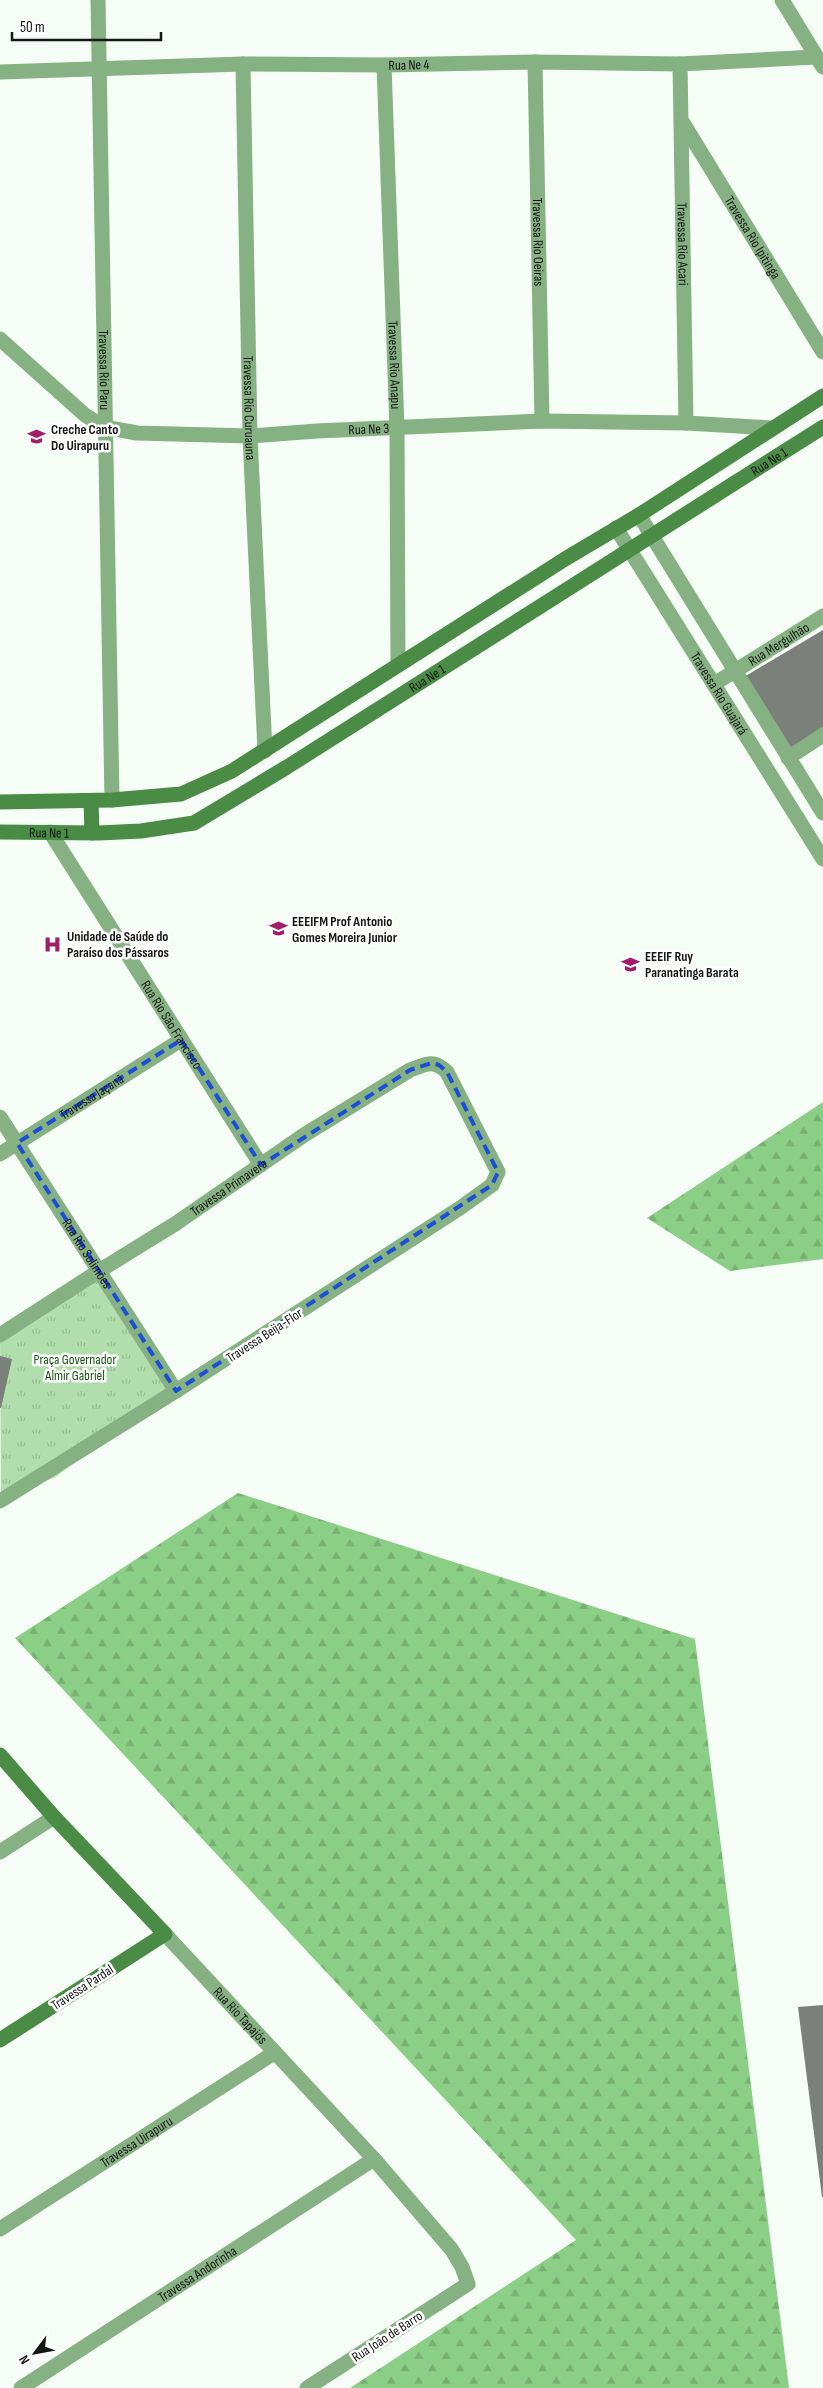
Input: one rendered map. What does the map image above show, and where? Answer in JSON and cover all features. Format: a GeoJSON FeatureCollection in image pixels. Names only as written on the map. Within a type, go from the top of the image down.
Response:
{"type":"FeatureCollection","features":[{"type":"Feature","properties":{"kind":"street","name":"Travessa Rio Paru"},"geometry":{"type":"LineString","coordinates":[[98,0],[112,800]]}},
{"type":"Feature","properties":{"kind":"street"},"geometry":{"type":"LineString","coordinates":[[782,0],[820,62]]}},
{"type":"Feature","properties":{"kind":"street","name":"Rua Ne 4"},"geometry":{"type":"LineString","coordinates":[[0,72],[243,64],[384,65],[535,62],[680,64],[820,62]]}},
{"type":"Feature","properties":{"kind":"street","name":"Travessa Rio Oeiras"},"geometry":{"type":"LineString","coordinates":[[535,62],[542,421]]}},
{"type":"Feature","properties":{"kind":"street","name":"Travessa Rio Curuauna"},"geometry":{"type":"LineString","coordinates":[[243,64],[250,436],[265,751]]}},
{"type":"Feature","properties":{"kind":"street","name":"Travessa Rio Acari"},"geometry":{"type":"LineString","coordinates":[[680,64],[686,423]]}},
{"type":"Feature","properties":{"kind":"street","name":"Travessa Rio Anapu"},"geometry":{"type":"LineString","coordinates":[[384,65],[397,428],[398,665]]}},
{"type":"Feature","properties":{"kind":"street","name":"Travessa Rio Ipitinga"},"geometry":{"type":"LineString","coordinates":[[682,122],[823,352]]}},
{"type":"Feature","properties":{"kind":"street","name":"Rua Ne 3"},"geometry":{"type":"LineString","coordinates":[[0,339],[85,416],[104,427],[137,433],[250,436],[542,421],[686,423],[772,428]]}},
{"type":"Feature","properties":{"kind":"street","name":"Rua Ne 1"},"geometry":{"type":"LineString","coordinates":[[0,802],[91,801],[181,794],[232,771],[639,515],[823,396]]}},
{"type":"Feature","properties":{"kind":"street","name":"Rua Ne 1"},"geometry":{"type":"LineString","coordinates":[[0,832],[142,831],[194,823],[286,767],[823,427]]}},
{"type":"Feature","properties":{"kind":"street","name":"Travessa Rio Guajará"},"geometry":{"type":"LineString","coordinates":[[639,515],[790,762],[823,812]]}},
{"type":"Feature","properties":{"kind":"street","name":"Travessa Rio Guajará"},"geometry":{"type":"LineString","coordinates":[[616,528],[823,859]]}},
{"type":"Feature","properties":{"kind":"street","name":"Rua Mergulhão"},"geometry":{"type":"LineString","coordinates":[[714,684],[823,616]]}},
{"type":"Feature","properties":{"kind":"street"},"geometry":{"type":"LineString","coordinates":[[774,779],[790,762],[823,735]]}},
{"type":"Feature","properties":{"kind":"street"},"geometry":{"type":"LineString","coordinates":[[91,801],[92,832]]}},
{"type":"Feature","properties":{"kind":"street","name":"Rua Rio São Francisco"},"geometry":{"type":"LineString","coordinates":[[50,832],[261,1165]]}},
{"type":"Feature","properties":{"kind":"street","name":"Travessa Jaçanã"},"geometry":{"type":"LineString","coordinates":[[0,1154],[181,1040]]}},
{"type":"Feature","properties":{"kind":"street","name":"Travessa Primavera"},"geometry":{"type":"LineString","coordinates":[[0,1335],[99,1270],[175,1224],[304,1135],[410,1070],[432,1063],[439,1065],[447,1072],[455,1087]]}},
{"type":"Feature","properties":{"kind":"street","name":"Travessa Beija-Flor"},"geometry":{"type":"LineString","coordinates":[[0,1501],[452,1214],[492,1185],[498,1172],[455,1087]]}},
{"type":"Feature","properties":{"kind":"street","name":"Rua Rio Solimões"},"geometry":{"type":"LineString","coordinates":[[0,1117],[176,1391]]}},
{"type":"Feature","properties":{"kind":"street","name":"Rua Rio Tapajós"},"geometry":{"type":"LineString","coordinates":[[0,1755],[54,1817],[374,2160],[452,2250],[462,2267],[468,2284]]}},
{"type":"Feature","properties":{"kind":"street"},"geometry":{"type":"LineString","coordinates":[[0,1852],[54,1817]]}},
{"type":"Feature","properties":{"kind":"street","name":"Travessa Pardal"},"geometry":{"type":"LineString","coordinates":[[0,2040],[165,1934]]}},
{"type":"Feature","properties":{"kind":"street","name":"Travessa Uirapuru"},"geometry":{"type":"LineString","coordinates":[[0,2229],[274,2052]]}},
{"type":"Feature","properties":{"kind":"street","name":"Travessa Andorinha"},"geometry":{"type":"LineString","coordinates":[[21,2388],[374,2160]]}},
{"type":"Feature","properties":{"kind":"street","name":"Rua João de Barro"},"geometry":{"type":"LineString","coordinates":[[306,2388],[468,2284]]}},
{"type":"Feature","properties":{"kind":"highlighted area"},"geometry":{"type":"Polygon","coordinates":[[[181,1040],[261,1165],[410,1070],[432,1063],[439,1065],[447,1072],[498,1172],[492,1185],[176,1391],[17,1143],[181,1040]]]}},
{"type":"Feature","properties":{"kind":"green space"},"geometry":{"type":"Polygon","coordinates":[[[823,1102],[823,1259],[730,1271],[647,1218],[823,1102]]]}},
{"type":"Feature","properties":{"kind":"green space","name":"Praça Governador Almir Gabriel"},"geometry":{"type":"Polygon","coordinates":[[[96,1267],[178,1389],[106,1434],[56,1477],[1,1497],[0,1329],[96,1267]]]}},
{"type":"Feature","properties":{"kind":"green space"},"geometry":{"type":"Polygon","coordinates":[[[238,1493],[695,1639],[789,2388],[350,2388],[576,2240],[15,1638],[238,1493]]]}},
{"type":"Feature","properties":{"kind":"building"},"geometry":{"type":"Polygon","coordinates":[[[823,630],[823,727],[791,749],[744,677],[823,630]]]}},
{"type":"Feature","properties":{"kind":"building"},"geometry":{"type":"Polygon","coordinates":[[[0,1356],[12,1359],[1,1408],[0,1408],[0,1356]]]}},
{"type":"Feature","properties":{"kind":"building"},"geometry":{"type":"Polygon","coordinates":[[[823,2005],[823,2197],[822,2197],[798,2007],[823,2005]]]}},
{"type":"Feature","properties":{"kind":"place","name":"Creche Canto Do Uirapuru"},"geometry":{"type":"Point","coordinates":[37,437]}},
{"type":"Feature","properties":{"kind":"place","name":"EEEIFM Prof Antonio Gomes Moreira Junior"},"geometry":{"type":"Point","coordinates":[278,929]}},
{"type":"Feature","properties":{"kind":"place","name":"Unidade de Saúde do Paraíso dos Pássaros"},"geometry":{"type":"Point","coordinates":[53,944]}},
{"type":"Feature","properties":{"kind":"place","name":"EEEIF Ruy Paranatinga Barata"},"geometry":{"type":"Point","coordinates":[631,964]}}]}
